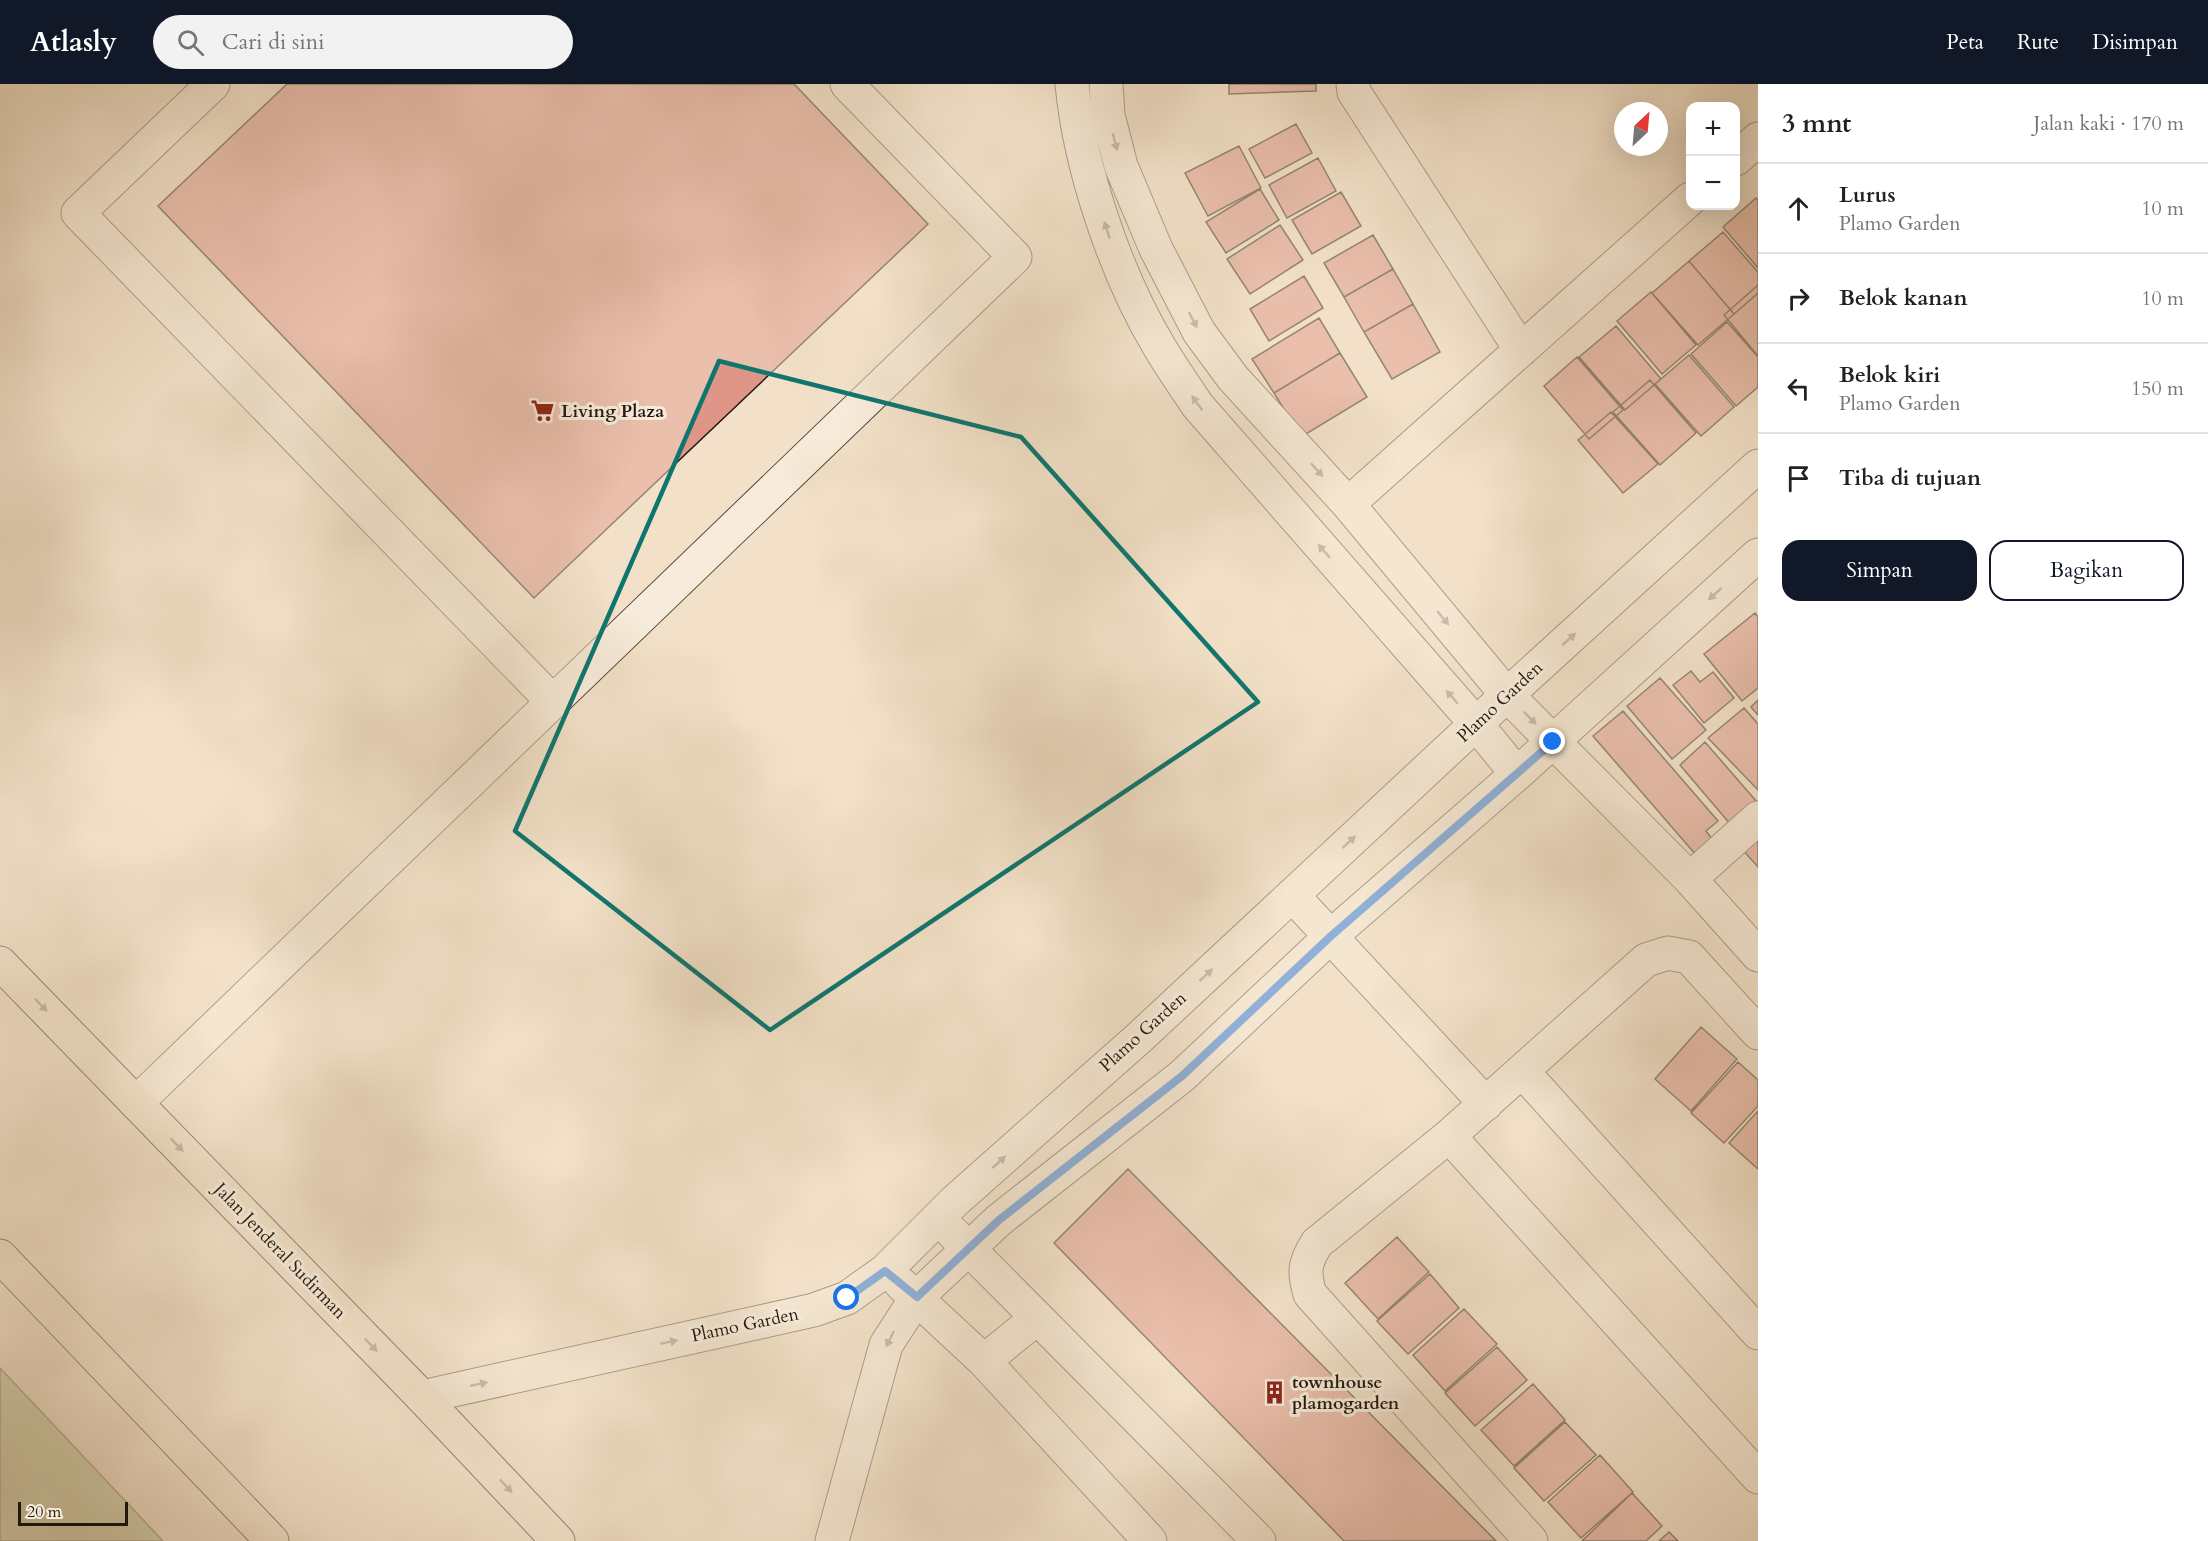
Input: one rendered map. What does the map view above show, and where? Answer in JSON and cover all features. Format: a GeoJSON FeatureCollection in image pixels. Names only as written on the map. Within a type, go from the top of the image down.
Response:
{"type":"FeatureCollection","features":[{"type":"Feature","properties":{"kind":"highway","name":"Jalan Jenderal Sudirman"},"geometry":{"type":"LineString","coordinates":[[0,963],[422,1397],[558,1541]]}},
{"type":"Feature","properties":{"kind":"highway"},"geometry":{"type":"LineString","coordinates":[[0,1256],[266,1534]]}},
{"type":"Feature","properties":{"kind":"highway"},"geometry":{"type":"LineString","coordinates":[[0,1285],[266,1534]]}},
{"type":"Feature","properties":{"kind":"street"},"geometry":{"type":"LineString","coordinates":[[213,84],[78,213],[553,702]]}},
{"type":"Feature","properties":{"kind":"street"},"geometry":{"type":"LineString","coordinates":[[136,1103],[1015,257],[847,84]]}},
{"type":"Feature","properties":{"kind":"street"},"geometry":{"type":"LineString","coordinates":[[1072,84],[1081,143],[1118,264],[1159,348],[1198,406],[1477,725],[1517,774]]}},
{"type":"Feature","properties":{"kind":"street"},"geometry":{"type":"LineString","coordinates":[[1106,84],[1108,115],[1121,166],[1156,249],[1199,332],[1233,378],[1348,504],[1507,695],[1690,879],[1758,955]]}},
{"type":"Feature","properties":{"kind":"street"},"geometry":{"type":"LineString","coordinates":[[1357,87],[1521,350]]}},
{"type":"Feature","properties":{"kind":"street"},"geometry":{"type":"LineString","coordinates":[[1739,156],[1758,139]]}},
{"type":"Feature","properties":{"kind":"street"},"geometry":{"type":"LineString","coordinates":[[1348,504],[1686,203]]}},
{"type":"Feature","properties":{"kind":"street","name":"Plamo Garden"},"geometry":{"type":"LineString","coordinates":[[422,1397],[813,1310],[847,1298],[885,1271],[938,1218],[1140,1037],[1507,695],[1758,466]]}},
{"type":"Feature","properties":{"kind":"street"},"geometry":{"type":"LineString","coordinates":[[832,1541],[886,1345],[917,1297],[999,1220],[1182,1076],[1331,936],[1553,742],[1758,555]]}},
{"type":"Feature","properties":{"kind":"street"},"geometry":{"type":"LineString","coordinates":[[1690,879],[1758,818]]}},
{"type":"Feature","properties":{"kind":"street"},"geometry":{"type":"LineString","coordinates":[[1292,895],[1486,1104]]}},
{"type":"Feature","properties":{"kind":"street"},"geometry":{"type":"LineString","coordinates":[[1532,1541],[1310,1294],[1305,1277],[1308,1259],[1317,1243],[1449,1136],[1646,960],[1668,953],[1689,957],[1758,1033]]}},
{"type":"Feature","properties":{"kind":"street"},"geometry":{"type":"LineString","coordinates":[[1523,1072],[1758,1333]]}},
{"type":"Feature","properties":{"kind":"street"},"geometry":{"type":"LineString","coordinates":[[1449,1136],[1758,1477]]}},
{"type":"Feature","properties":{"kind":"street"},"geometry":{"type":"LineString","coordinates":[[938,1218],[1260,1541]]}},
{"type":"Feature","properties":{"kind":"street"},"geometry":{"type":"LineString","coordinates":[[885,1271],[917,1297],[984,1361],[1150,1541]]}},
{"type":"Feature","properties":{"kind":"street"},"geometry":{"type":"LineString","coordinates":[[984,1361],[1037,1318]]}},
{"type":"Feature","properties":{"kind":"highlighted area"},"geometry":{"type":"Polygon","coordinates":[[[719,361],[1021,437],[1258,702],[770,1030],[515,831],[719,361]]]}},
{"type":"Feature","properties":{"kind":"green space"},"geometry":{"type":"Polygon","coordinates":[[[0,1368],[163,1541],[0,1541],[0,1368]]]}},
{"type":"Feature","properties":{"kind":"building","name":"Living Plaza"},"geometry":{"type":"Polygon","coordinates":[[[287,84],[794,84],[928,224],[534,598],[158,206],[287,84]]]}},
{"type":"Feature","properties":{"kind":"building"},"geometry":{"type":"Polygon","coordinates":[[[1229,84],[1316,84],[1316,91],[1229,94],[1229,84]]]}},
{"type":"Feature","properties":{"kind":"building"},"geometry":{"type":"Polygon","coordinates":[[[1296,124],[1312,153],[1265,178],[1249,149],[1296,124]]]}},
{"type":"Feature","properties":{"kind":"building"},"geometry":{"type":"Polygon","coordinates":[[[1239,146],[1261,188],[1208,216],[1185,173],[1239,146]]]}},
{"type":"Feature","properties":{"kind":"building"},"geometry":{"type":"Polygon","coordinates":[[[1318,158],[1336,191],[1287,218],[1269,185],[1318,158]]]}},
{"type":"Feature","properties":{"kind":"building"},"geometry":{"type":"Polygon","coordinates":[[[1260,189],[1279,220],[1226,253],[1206,222],[1260,189]]]}},
{"type":"Feature","properties":{"kind":"building"},"geometry":{"type":"Polygon","coordinates":[[[1341,192],[1361,226],[1312,254],[1292,220],[1341,192]]]}},
{"type":"Feature","properties":{"kind":"building"},"geometry":{"type":"Polygon","coordinates":[[[1756,198],[1758,200],[1758,268],[1723,227],[1756,198]]]}},
{"type":"Feature","properties":{"kind":"building"},"geometry":{"type":"Polygon","coordinates":[[[1280,225],[1303,260],[1250,294],[1227,259],[1280,225]]]}},
{"type":"Feature","properties":{"kind":"building"},"geometry":{"type":"Polygon","coordinates":[[[1723,232],[1758,272],[1758,293],[1734,314],[1689,261],[1723,232]]]}},
{"type":"Feature","properties":{"kind":"building"},"geometry":{"type":"Polygon","coordinates":[[[1373,235],[1393,269],[1344,297],[1324,263],[1373,235]]]}},
{"type":"Feature","properties":{"kind":"building"},"geometry":{"type":"Polygon","coordinates":[[[1689,261],[1734,314],[1698,345],[1652,293],[1689,261]]]}},
{"type":"Feature","properties":{"kind":"building"},"geometry":{"type":"Polygon","coordinates":[[[1393,269],[1413,304],[1364,332],[1344,297],[1393,269]]]}},
{"type":"Feature","properties":{"kind":"building"},"geometry":{"type":"Polygon","coordinates":[[[1304,276],[1323,308],[1269,341],[1250,309],[1304,276]]]}},
{"type":"Feature","properties":{"kind":"building"},"geometry":{"type":"Polygon","coordinates":[[[1758,287],[1758,356],[1724,315],[1758,287]]]}},
{"type":"Feature","properties":{"kind":"building"},"geometry":{"type":"Polygon","coordinates":[[[1651,292],[1696,345],[1662,374],[1617,321],[1651,292]]]}},
{"type":"Feature","properties":{"kind":"building"},"geometry":{"type":"Polygon","coordinates":[[[1413,304],[1440,352],[1392,379],[1364,332],[1413,304]]]}},
{"type":"Feature","properties":{"kind":"building"},"geometry":{"type":"Polygon","coordinates":[[[1319,318],[1340,353],[1274,393],[1252,359],[1319,318]]]}},
{"type":"Feature","properties":{"kind":"building"},"geometry":{"type":"Polygon","coordinates":[[[1727,322],[1758,357],[1758,387],[1736,406],[1691,354],[1727,322]]]}},
{"type":"Feature","properties":{"kind":"building"},"geometry":{"type":"Polygon","coordinates":[[[1616,326],[1661,379],[1625,410],[1579,357],[1616,326]]]}},
{"type":"Feature","properties":{"kind":"building"},"geometry":{"type":"Polygon","coordinates":[[[1340,353],[1367,397],[1301,437],[1274,393],[1340,353]]]}},
{"type":"Feature","properties":{"kind":"building"},"geometry":{"type":"Polygon","coordinates":[[[1689,355],[1734,407],[1701,436],[1655,384],[1689,355]]]}},
{"type":"Feature","properties":{"kind":"building"},"geometry":{"type":"Polygon","coordinates":[[[1577,357],[1623,410],[1589,439],[1544,386],[1577,357]]]}},
{"type":"Feature","properties":{"kind":"building"},"geometry":{"type":"Polygon","coordinates":[[[1650,380],[1696,433],[1660,465],[1613,412],[1650,380]]]}},
{"type":"Feature","properties":{"kind":"building"},"geometry":{"type":"Polygon","coordinates":[[[1611,412],[1658,464],[1623,493],[1578,440],[1611,412]]]}},
{"type":"Feature","properties":{"kind":"building"},"geometry":{"type":"Polygon","coordinates":[[[1755,613],[1758,617],[1758,688],[1742,701],[1704,654],[1755,613]]]}},
{"type":"Feature","properties":{"kind":"building"},"geometry":{"type":"Polygon","coordinates":[[[1691,671],[1700,682],[1713,672],[1734,698],[1704,723],[1673,685],[1691,671]]]}},
{"type":"Feature","properties":{"kind":"building"},"geometry":{"type":"Polygon","coordinates":[[[1660,678],[1706,730],[1672,759],[1627,706],[1660,678]]]}},
{"type":"Feature","properties":{"kind":"building"},"geometry":{"type":"Polygon","coordinates":[[[1758,700],[1758,715],[1751,707],[1758,700]]]}},
{"type":"Feature","properties":{"kind":"building"},"geometry":{"type":"Polygon","coordinates":[[[1744,708],[1758,724],[1758,790],[1708,738],[1744,708]]]}},
{"type":"Feature","properties":{"kind":"building"},"geometry":{"type":"Polygon","coordinates":[[[1623,711],[1718,821],[1706,831],[1713,840],[1696,855],[1593,736],[1623,711]]]}},
{"type":"Feature","properties":{"kind":"building"},"geometry":{"type":"Polygon","coordinates":[[[1705,742],[1757,802],[1731,825],[1680,765],[1705,742]]]}},
{"type":"Feature","properties":{"kind":"building"},"geometry":{"type":"Polygon","coordinates":[[[1758,834],[1758,867],[1741,848],[1758,834]]]}},
{"type":"Feature","properties":{"kind":"building"},"geometry":{"type":"Polygon","coordinates":[[[1701,1027],[1737,1059],[1691,1111],[1655,1079],[1701,1027]]]}},
{"type":"Feature","properties":{"kind":"building"},"geometry":{"type":"Polygon","coordinates":[[[1738,1062],[1758,1080],[1758,1106],[1724,1143],[1691,1113],[1738,1062]]]}},
{"type":"Feature","properties":{"kind":"building"},"geometry":{"type":"Polygon","coordinates":[[[1758,1111],[1758,1169],[1729,1143],[1758,1111]]]}},
{"type":"Feature","properties":{"kind":"building","name":"townhouse plamogarden"},"geometry":{"type":"Polygon","coordinates":[[[1128,1169],[1496,1541],[1344,1541],[1054,1243],[1128,1169]]]}},
{"type":"Feature","properties":{"kind":"building"},"geometry":{"type":"Polygon","coordinates":[[[1397,1237],[1429,1272],[1378,1319],[1345,1283],[1397,1237]]]}},
{"type":"Feature","properties":{"kind":"building"},"geometry":{"type":"Polygon","coordinates":[[[1430,1274],[1459,1308],[1408,1354],[1377,1321],[1430,1274]]]}},
{"type":"Feature","properties":{"kind":"building"},"geometry":{"type":"Polygon","coordinates":[[[1464,1309],[1497,1344],[1445,1391],[1413,1355],[1464,1309]]]}},
{"type":"Feature","properties":{"kind":"building"},"geometry":{"type":"Polygon","coordinates":[[[1497,1347],[1527,1380],[1475,1426],[1445,1393],[1497,1347]]]}},
{"type":"Feature","properties":{"kind":"building"},"geometry":{"type":"Polygon","coordinates":[[[1533,1384],[1565,1420],[1514,1466],[1481,1430],[1533,1384]]]}},
{"type":"Feature","properties":{"kind":"building"},"geometry":{"type":"Polygon","coordinates":[[[1565,1422],[1596,1455],[1544,1501],[1514,1468],[1565,1422]]]}},
{"type":"Feature","properties":{"kind":"building"},"geometry":{"type":"Polygon","coordinates":[[[1600,1455],[1633,1492],[1581,1538],[1548,1502],[1600,1455]]]}},
{"type":"Feature","properties":{"kind":"building"},"geometry":{"type":"Polygon","coordinates":[[[1632,1493],[1662,1526],[1646,1541],[1582,1541],[1632,1493]]]}},
{"type":"Feature","properties":{"kind":"building"},"geometry":{"type":"Polygon","coordinates":[[[1669,1532],[1678,1541],[1659,1541],[1669,1532]]]}},
{"type":"Feature","properties":{"kind":"place","name":"Living Plaza"},"geometry":{"type":"Point","coordinates":[543,411]}},
{"type":"Feature","properties":{"kind":"place","name":"townhouse plamogarden"},"geometry":{"type":"Point","coordinates":[1274,1392]}},
{"type":"Feature","properties":{"kind":"route"},"geometry":{"type":"LineString","coordinates":[[847,1298],[885,1271],[917,1297],[999,1220],[1182,1076],[1331,936],[1553,742]]}}]}
